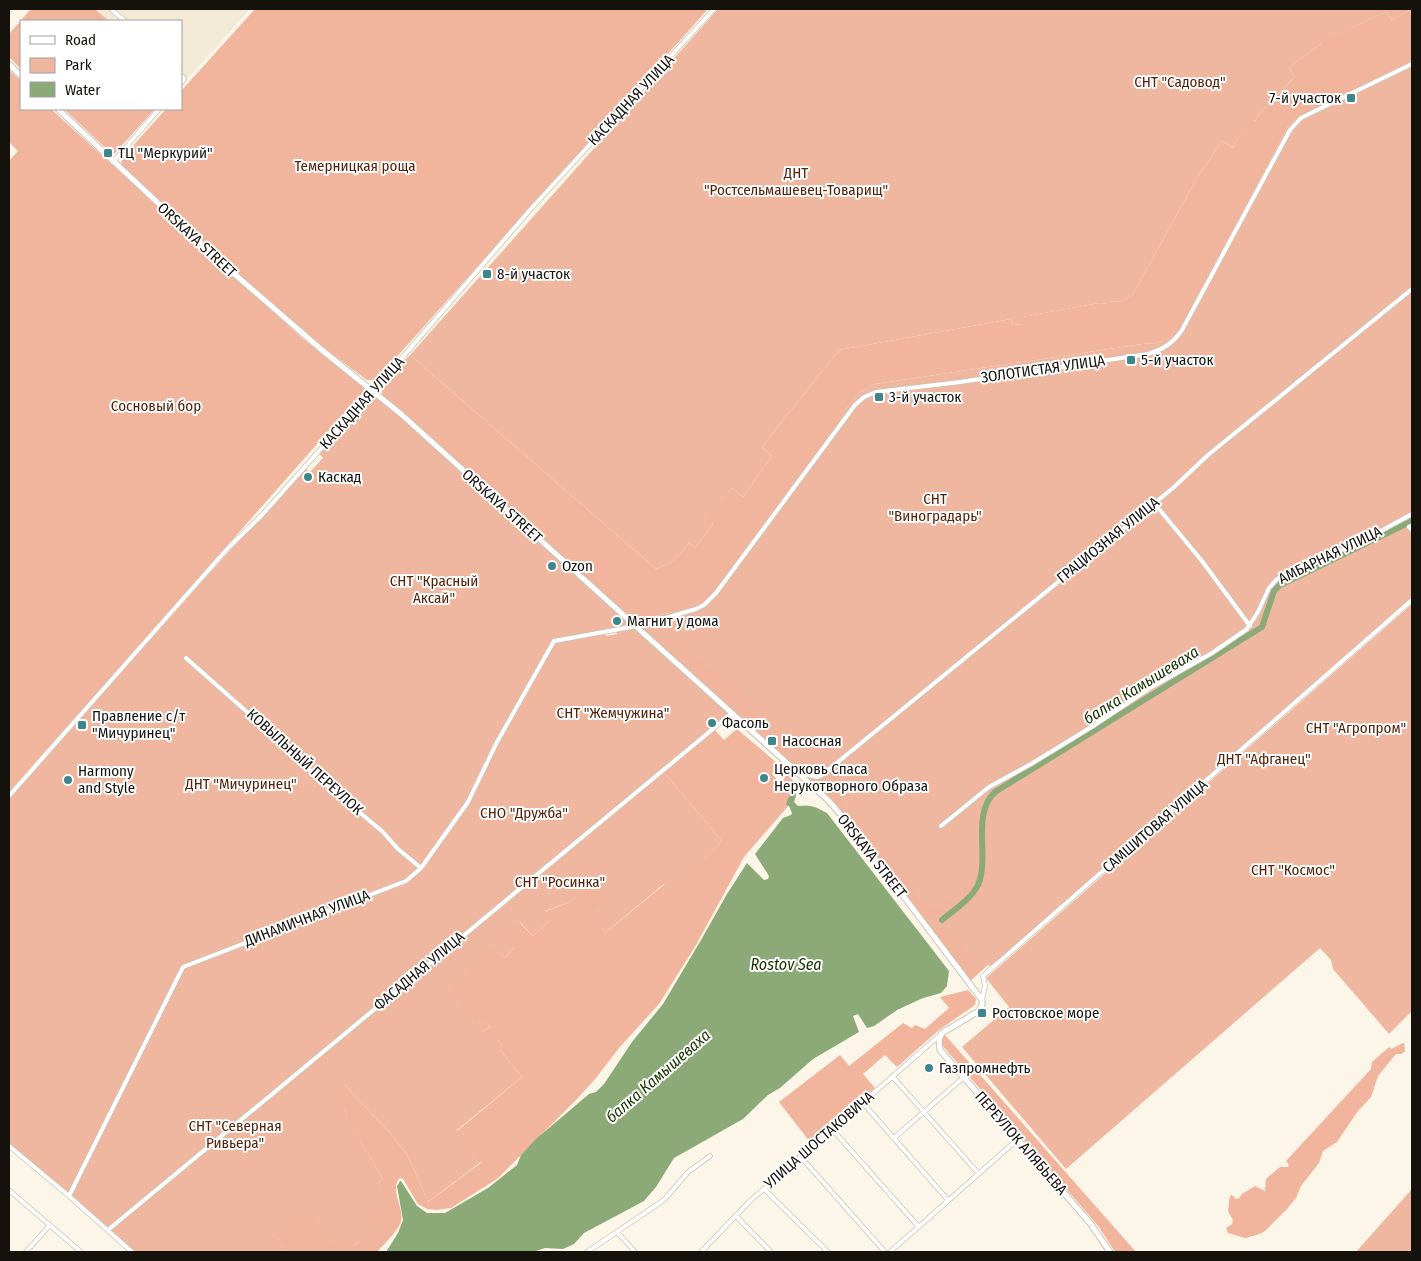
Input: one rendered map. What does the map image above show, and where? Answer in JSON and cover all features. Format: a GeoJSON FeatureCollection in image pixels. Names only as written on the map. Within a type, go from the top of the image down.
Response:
{"type":"FeatureCollection","features":[{"type":"Feature","properties":{"kind":"main road"},"geometry":{"type":"LineString","coordinates":[[9,64],[20,75]]}},
{"type":"Feature","properties":{"kind":"main road","name":"ORSKAYA STREET"},"geometry":{"type":"LineString","coordinates":[[59,110],[224,265],[323,351],[372,390],[836,808],[982,1000]]}},
{"type":"Feature","properties":{"kind":"main road"},"geometry":{"type":"LineString","coordinates":[[942,1033],[979,1011],[982,1000]]}},
{"type":"Feature","properties":{"kind":"main road","name":"ПЕРЕУЛОК АЛЯБЬЕВА"},"geometry":{"type":"LineString","coordinates":[[942,1033],[938,1043],[940,1050],[1090,1223],[1110,1252]]}},
{"type":"Feature","properties":{"kind":"street"},"geometry":{"type":"LineString","coordinates":[[111,9],[124,20]]}},
{"type":"Feature","properties":{"kind":"street","name":"КАСКАДНАЯ УЛИЦА"},"geometry":{"type":"LineString","coordinates":[[9,796],[228,548],[261,516],[408,351],[529,211],[714,9]]}},
{"type":"Feature","properties":{"kind":"street","name":"ЗОЛОТИСТАЯ УЛИЦА"},"geometry":{"type":"LineString","coordinates":[[554,641],[636,626],[696,609],[710,599],[855,405],[864,397],[876,392],[960,382],[1148,354],[1168,346],[1182,330],[1295,123],[1309,114],[1412,64]]}},
{"type":"Feature","properties":{"kind":"street"},"geometry":{"type":"LineString","coordinates":[[113,162],[158,110]]}},
{"type":"Feature","properties":{"kind":"street","name":"ГРАЦИОЗНАЯ УЛИЦА"},"geometry":{"type":"LineString","coordinates":[[798,774],[818,777],[822,775],[1173,488],[1208,455],[1412,289]]}},
{"type":"Feature","properties":{"kind":"street"},"geometry":{"type":"LineString","coordinates":[[1154,502],[1202,561],[1250,626]]}},
{"type":"Feature","properties":{"kind":"street","name":"АМБАРНАЯ УЛИЦА"},"geometry":{"type":"LineString","coordinates":[[941,826],[989,787],[1093,726],[1150,688],[1212,653],[1250,626],[1269,588],[1277,579],[1366,539],[1412,514]]}},
{"type":"Feature","properties":{"kind":"street","name":"САМШИТОВАЯ УЛИЦА"},"geometry":{"type":"LineString","coordinates":[[982,1000],[985,986],[983,976],[1412,600]]}},
{"type":"Feature","properties":{"kind":"street","name":"ДИНАМИЧНАЯ УЛИЦА"},"geometry":{"type":"LineString","coordinates":[[69,1196],[183,967],[406,881],[414,876],[468,802],[497,742],[554,641]]}},
{"type":"Feature","properties":{"kind":"street","name":"КОВЫЛЬНЫЙ ПЕРЕУЛОК"},"geometry":{"type":"LineString","coordinates":[[186,658],[264,726],[314,774],[383,832],[398,849],[421,868]]}},
{"type":"Feature","properties":{"kind":"street","name":"ФАСАДНАЯ УЛИЦА"},"geometry":{"type":"LineString","coordinates":[[108,1230],[731,714]]}},
{"type":"Feature","properties":{"kind":"street","name":"УЛИЦА ШОСТАКОВИЧА"},"geometry":{"type":"LineString","coordinates":[[701,1252],[800,1156],[942,1033]]}},
{"type":"Feature","properties":{"kind":"street"},"geometry":{"type":"LineString","coordinates":[[892,1076],[978,1173]]}},
{"type":"Feature","properties":{"kind":"street"},"geometry":{"type":"LineString","coordinates":[[894,1138],[964,1077]]}},
{"type":"Feature","properties":{"kind":"street"},"geometry":{"type":"LineString","coordinates":[[862,1102],[948,1200]]}},
{"type":"Feature","properties":{"kind":"street"},"geometry":{"type":"LineString","coordinates":[[832,1129],[918,1226]]}},
{"type":"Feature","properties":{"kind":"street"},"geometry":{"type":"LineString","coordinates":[[890,1252],[1018,1139]]}},
{"type":"Feature","properties":{"kind":"street"},"geometry":{"type":"LineString","coordinates":[[9,1146],[132,1252]]}},
{"type":"Feature","properties":{"kind":"street"},"geometry":{"type":"LineString","coordinates":[[587,1252],[664,1200],[688,1172],[710,1156]]}},
{"type":"Feature","properties":{"kind":"street"},"geometry":{"type":"LineString","coordinates":[[800,1156],[885,1252]]}},
{"type":"Feature","properties":{"kind":"street"},"geometry":{"type":"LineString","coordinates":[[764,1189],[828,1252]]}},
{"type":"Feature","properties":{"kind":"street"},"geometry":{"type":"LineString","coordinates":[[9,1191],[81,1252]]}},
{"type":"Feature","properties":{"kind":"street"},"geometry":{"type":"LineString","coordinates":[[736,1216],[771,1252]]}},
{"type":"Feature","properties":{"kind":"street"},"geometry":{"type":"LineString","coordinates":[[26,1252],[50,1225]]}},
{"type":"Feature","properties":{"kind":"street"},"geometry":{"type":"LineString","coordinates":[[617,1232],[635,1252]]}},
{"type":"Feature","properties":{"kind":"shaded area"},"geometry":{"type":"Polygon","coordinates":[[[95,9],[250,9],[182,85],[182,20],[108,20],[95,9]]]}},
{"type":"Feature","properties":{"kind":"green space"},"geometry":{"type":"Polygon","coordinates":[[[31,9],[95,9],[108,20],[21,20],[31,9]]]}},
{"type":"Feature","properties":{"kind":"green space","name":"Темерницкая роща"},"geometry":{"type":"Polygon","coordinates":[[[255,9],[708,9],[376,380],[367,380],[334,356],[211,250],[121,167],[122,158],[165,110],[182,110],[182,90],[255,9]]]}},
{"type":"Feature","properties":{"kind":"green space","name":"ДНТ \"Ростсельмашевец-Товарищ\""},"geometry":{"type":"Polygon","coordinates":[[[718,9],[1412,9],[1392,20],[1386,12],[1322,41],[1322,43],[1289,68],[1295,77],[1260,113],[1255,121],[1250,119],[1233,148],[1222,141],[1197,178],[1132,296],[1123,301],[1107,302],[1107,304],[1099,303],[1023,317],[1023,324],[1012,325],[1011,319],[839,350],[762,447],[772,456],[743,497],[732,488],[708,519],[713,524],[695,548],[689,543],[674,561],[656,569],[410,355],[718,9]]]}},
{"type":"Feature","properties":{"kind":"green space"},"geometry":{"type":"Polygon","coordinates":[[[1412,9],[1412,61],[1297,118],[1289,125],[1181,327],[1176,332],[1155,343],[875,384],[860,392],[706,600],[688,609],[633,621],[613,606],[382,395],[383,382],[410,355],[656,569],[674,561],[689,543],[695,548],[713,524],[707,519],[732,488],[743,497],[772,456],[762,447],[839,350],[1011,319],[1012,325],[1022,324],[1022,317],[1099,303],[1107,304],[1107,302],[1123,301],[1132,296],[1197,178],[1222,141],[1233,148],[1250,118],[1255,121],[1260,113],[1295,77],[1289,68],[1322,43],[1321,41],[1386,12],[1392,20],[1412,9]]]}},
{"type":"Feature","properties":{"kind":"green space"},"geometry":{"type":"Polygon","coordinates":[[[20,22],[20,68],[9,57],[9,34],[20,22]]]}},
{"type":"Feature","properties":{"kind":"green space","name":"СНТ \"Виноградарь\""},"geometry":{"type":"Polygon","coordinates":[[[1412,61],[1412,597],[998,960],[990,966],[988,965],[970,981],[840,811],[633,621],[688,609],[860,392],[875,384],[1155,343],[1167,338],[1181,326],[1289,125],[1297,118],[1412,61]]]}},
{"type":"Feature","properties":{"kind":"green space","name":"Сосновый бор"},"geometry":{"type":"Polygon","coordinates":[[[9,70],[20,80],[20,110],[52,110],[302,338],[363,385],[364,391],[9,792],[9,161],[18,151],[9,142],[9,70]]]}},
{"type":"Feature","properties":{"kind":"green space"},"geometry":{"type":"Polygon","coordinates":[[[65,110],[154,110],[113,155],[65,110]]]}},
{"type":"Feature","properties":{"kind":"green space"},"geometry":{"type":"Polygon","coordinates":[[[370,394],[377,396],[633,623],[604,631],[606,636],[617,634],[615,631],[629,628],[631,630],[633,628],[730,714],[662,770],[722,841],[674,893],[664,884],[605,933],[589,913],[592,882],[570,902],[545,911],[550,920],[533,936],[520,922],[514,948],[505,958],[493,948],[478,1023],[483,1018],[490,1027],[484,1031],[497,1039],[504,1047],[500,1050],[522,1077],[457,1130],[482,1161],[428,1202],[408,1156],[390,1133],[345,1085],[340,1101],[347,1114],[346,1116],[383,1179],[379,1182],[388,1204],[381,1226],[354,1246],[333,1247],[278,1239],[288,1252],[134,1252],[9,1143],[9,796],[303,467],[310,472],[323,458],[318,452],[370,394]]]}},
{"type":"Feature","properties":{"kind":"green space","name":"СНТ \"Космос\""},"geometry":{"type":"Polygon","coordinates":[[[1412,604],[1412,1011],[1389,1034],[1333,969],[1331,960],[1320,948],[1066,1169],[962,1047],[1009,1007],[986,978],[1412,604]]]}},
{"type":"Feature","properties":{"kind":"green space"},"geometry":{"type":"Polygon","coordinates":[[[672,637],[719,677],[720,675],[744,701],[793,746],[781,756],[661,646],[672,637]]]}},
{"type":"Feature","properties":{"kind":"green space"},"geometry":{"type":"Polygon","coordinates":[[[713,728],[724,740],[737,729],[778,764],[772,774],[781,783],[787,774],[799,787],[788,806],[744,857],[696,945],[659,1004],[619,1048],[577,1099],[497,1179],[451,1208],[437,1210],[427,1209],[418,1204],[403,1179],[400,1178],[396,1188],[402,1219],[392,1235],[377,1252],[288,1252],[278,1240],[307,1212],[333,1246],[346,1236],[354,1246],[380,1226],[373,1215],[387,1204],[379,1182],[383,1179],[345,1115],[347,1114],[340,1102],[337,1102],[334,1094],[345,1085],[390,1133],[408,1156],[428,1202],[482,1162],[457,1131],[522,1077],[500,1050],[503,1046],[497,1039],[492,1041],[484,1031],[490,1027],[483,1019],[478,1023],[451,991],[493,947],[505,958],[514,948],[504,937],[519,922],[533,936],[549,921],[544,912],[570,902],[592,881],[606,899],[590,913],[605,933],[665,884],[674,892],[722,841],[662,770],[713,728]]]}},
{"type":"Feature","properties":{"kind":"green space"},"geometry":{"type":"Polygon","coordinates":[[[824,787],[836,796],[920,900],[930,909],[939,908],[966,887],[970,889],[969,892],[934,921],[927,921],[835,802],[822,790],[824,787]]]}},
{"type":"Feature","properties":{"kind":"green space"},"geometry":{"type":"Polygon","coordinates":[[[945,928],[981,971],[970,981],[930,929],[945,928]]]}},
{"type":"Feature","properties":{"kind":"green space"},"geometry":{"type":"Polygon","coordinates":[[[968,990],[976,999],[975,1005],[939,1030],[897,1067],[885,1055],[863,1074],[875,1088],[810,1142],[779,1102],[840,1055],[849,1066],[903,1023],[912,1028],[915,1025],[925,1029],[949,1008],[940,997],[968,990]]]}},
{"type":"Feature","properties":{"kind":"green space"},"geometry":{"type":"Polygon","coordinates":[[[945,1035],[1136,1252],[1115,1252],[1099,1227],[942,1045],[942,1038],[945,1035]]]}},
{"type":"Feature","properties":{"kind":"green space"},"geometry":{"type":"Polygon","coordinates":[[[1403,1043],[1405,1051],[1401,1054],[1396,1054],[1378,1076],[1371,1097],[1358,1111],[1337,1142],[1323,1151],[1319,1163],[1301,1186],[1296,1198],[1287,1209],[1260,1234],[1245,1238],[1228,1233],[1226,1228],[1232,1224],[1233,1220],[1228,1211],[1230,1196],[1232,1195],[1238,1199],[1242,1194],[1255,1186],[1265,1191],[1266,1179],[1280,1167],[1288,1167],[1289,1165],[1286,1161],[1371,1069],[1372,1062],[1389,1047],[1391,1049],[1403,1043]]]}},
{"type":"Feature","properties":{"kind":"green space"},"geometry":{"type":"Polygon","coordinates":[[[1412,1189],[1412,1252],[1356,1252],[1412,1189]]]}},
{"type":"Feature","properties":{"kind":"water","name":"Rostov Sea"},"geometry":{"type":"Polygon","coordinates":[[[795,791],[794,802],[798,806],[813,806],[827,813],[949,971],[947,986],[941,993],[923,998],[897,1010],[874,1026],[867,1028],[858,1014],[853,1016],[859,1032],[813,1059],[780,1088],[768,1095],[743,1119],[674,1158],[656,1187],[644,1201],[584,1233],[574,1244],[563,1249],[545,1248],[533,1252],[386,1252],[398,1233],[403,1220],[397,1186],[400,1181],[417,1206],[427,1213],[445,1213],[488,1188],[517,1165],[521,1155],[536,1139],[589,1094],[596,1092],[604,1084],[632,1042],[663,1004],[747,863],[764,880],[768,879],[769,876],[755,854],[783,818],[791,815],[789,806],[786,805],[788,798],[795,791]]]}},
{"type":"Feature","properties":{"kind":"waterway","name":"балка Камышеваха"},"geometry":{"type":"LineString","coordinates":[[942,920],[967,900],[978,885],[981,874],[984,812],[988,801],[995,792],[1262,627],[1274,591],[1280,585],[1412,521]]}},
{"type":"Feature","properties":{"kind":"place","name":"7-й участок"},"geometry":{"type":"Point","coordinates":[1351,98]}},
{"type":"Feature","properties":{"kind":"place","name":"ТЦ \"Меркурий\""},"geometry":{"type":"Point","coordinates":[108,153]}},
{"type":"Feature","properties":{"kind":"place","name":"8-й участок"},"geometry":{"type":"Point","coordinates":[487,274]}},
{"type":"Feature","properties":{"kind":"place","name":"5-й участок"},"geometry":{"type":"Point","coordinates":[1131,360]}},
{"type":"Feature","properties":{"kind":"place","name":"3-й участок"},"geometry":{"type":"Point","coordinates":[879,397]}},
{"type":"Feature","properties":{"kind":"place","name":"Каскад"},"geometry":{"type":"Point","coordinates":[308,477]}},
{"type":"Feature","properties":{"kind":"place","name":"Ozon"},"geometry":{"type":"Point","coordinates":[552,566]}},
{"type":"Feature","properties":{"kind":"place","name":"Магнит у дома"},"geometry":{"type":"Point","coordinates":[617,621]}},
{"type":"Feature","properties":{"kind":"place","name":"Фасоль"},"geometry":{"type":"Point","coordinates":[712,723]}},
{"type":"Feature","properties":{"kind":"place","name":"Правление с/т \"Мичуринец\""},"geometry":{"type":"Point","coordinates":[82,725]}},
{"type":"Feature","properties":{"kind":"place","name":"Насосная"},"geometry":{"type":"Point","coordinates":[772,741]}},
{"type":"Feature","properties":{"kind":"place","name":"Церковь Спаса Нерукотворного Образа"},"geometry":{"type":"Point","coordinates":[764,778]}},
{"type":"Feature","properties":{"kind":"place","name":"Harmony and Style"},"geometry":{"type":"Point","coordinates":[68,780]}},
{"type":"Feature","properties":{"kind":"place","name":"Ростовское море"},"geometry":{"type":"Point","coordinates":[982,1013]}},
{"type":"Feature","properties":{"kind":"place","name":"Газпромнефть"},"geometry":{"type":"Point","coordinates":[929,1068]}},
{"type":"Feature","properties":{"kind":"park label","name":"СНТ \"Садовод\""},"geometry":{"type":"Point","coordinates":[1180,82]}},
{"type":"Feature","properties":{"kind":"park label","name":"СНТ \"Красный Аксай\""},"geometry":{"type":"Point","coordinates":[434,590]}},
{"type":"Feature","properties":{"kind":"park label","name":"СНТ \"Жемчужина\""},"geometry":{"type":"Point","coordinates":[613,713]}},
{"type":"Feature","properties":{"kind":"park label","name":"СНТ \"Агропром\""},"geometry":{"type":"Point","coordinates":[1356,728]}},
{"type":"Feature","properties":{"kind":"park label","name":"ДНТ \"Афганец\""},"geometry":{"type":"Point","coordinates":[1264,759]}},
{"type":"Feature","properties":{"kind":"park label","name":"ДНТ \"Мичуринец\""},"geometry":{"type":"Point","coordinates":[241,784]}},
{"type":"Feature","properties":{"kind":"park label","name":"СНО \"Дружба\""},"geometry":{"type":"Point","coordinates":[524,813]}},
{"type":"Feature","properties":{"kind":"park label","name":"СНТ \"Росинка\""},"geometry":{"type":"Point","coordinates":[560,882]}},
{"type":"Feature","properties":{"kind":"park label","name":"СНТ \"Северная Ривьера\""},"geometry":{"type":"Point","coordinates":[235,1134]}}]}
